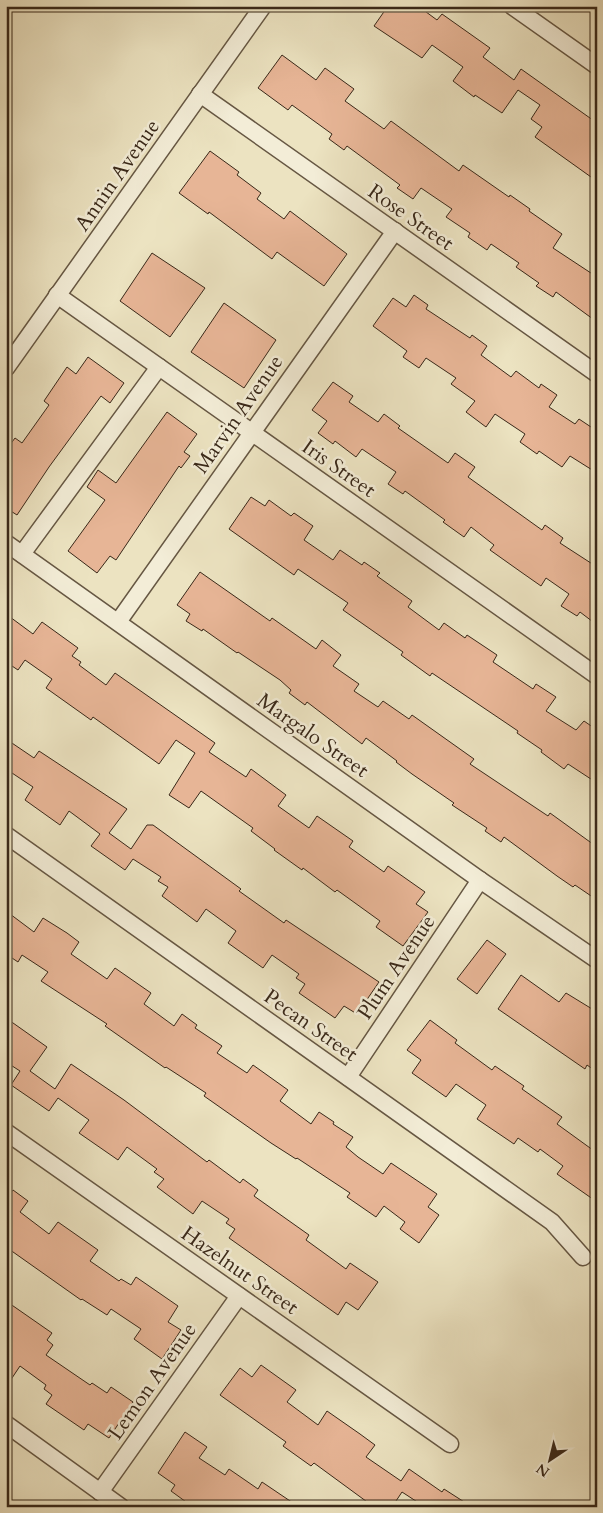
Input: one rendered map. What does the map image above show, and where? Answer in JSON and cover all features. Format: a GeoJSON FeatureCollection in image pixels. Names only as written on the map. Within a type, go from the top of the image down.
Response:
{"type":"FeatureCollection","features":[{"type":"Feature","properties":{"kind":"street","name":"Annin Avenue"},"geometry":{"type":"LineString","coordinates":[[6,368],[263,6]]}},
{"type":"Feature","properties":{"kind":"street"},"geometry":{"type":"LineString","coordinates":[[512,6],[597,66]]}},
{"type":"Feature","properties":{"kind":"street","name":"Rose Street"},"geometry":{"type":"LineString","coordinates":[[200,94],[597,374]]}},
{"type":"Feature","properties":{"kind":"street","name":"Marvin Avenue"},"geometry":{"type":"LineString","coordinates":[[118,622],[395,231]]}},
{"type":"Feature","properties":{"kind":"street","name":"Iris Street"},"geometry":{"type":"LineString","coordinates":[[57,295],[597,676]]}},
{"type":"Feature","properties":{"kind":"street"},"geometry":{"type":"LineString","coordinates":[[22,554],[159,367]]}},
{"type":"Feature","properties":{"kind":"street","name":"Margalo Street"},"geometry":{"type":"LineString","coordinates":[[6,543],[480,880],[597,960]]}},
{"type":"Feature","properties":{"kind":"street","name":"Pecan Street"},"geometry":{"type":"LineString","coordinates":[[6,835],[552,1222],[583,1257]]}},
{"type":"Feature","properties":{"kind":"street","name":"Plum Avenue"},"geometry":{"type":"LineString","coordinates":[[348,1077],[480,880]]}},
{"type":"Feature","properties":{"kind":"street","name":"Hazelnut Street"},"geometry":{"type":"LineString","coordinates":[[6,1132],[450,1444]]}},
{"type":"Feature","properties":{"kind":"street","name":"Lemon Avenue"},"geometry":{"type":"LineString","coordinates":[[100,1492],[239,1296]]}},
{"type":"Feature","properties":{"kind":"street"},"geometry":{"type":"LineString","coordinates":[[6,1424],[122,1507]]}},
{"type":"Feature","properties":{"kind":"building"},"geometry":{"type":"Polygon","coordinates":[[[388,6],[418,6],[437,20],[442,14],[490,48],[483,57],[514,80],[521,69],[597,123],[597,169],[591,177],[535,137],[542,127],[531,119],[540,105],[518,90],[502,113],[475,95],[474,97],[453,81],[463,67],[432,45],[422,58],[374,26],[388,6]]]}},
{"type":"Feature","properties":{"kind":"building"},"geometry":{"type":"Polygon","coordinates":[[[282,55],[316,80],[325,68],[354,89],[345,101],[384,129],[391,121],[459,171],[463,165],[509,197],[510,195],[562,234],[553,248],[597,277],[597,322],[556,292],[553,297],[536,286],[539,283],[516,267],[519,263],[491,244],[487,250],[468,237],[470,233],[446,217],[452,209],[421,188],[413,199],[397,188],[400,185],[347,146],[344,150],[329,139],[332,134],[292,105],[288,110],[258,88],[282,55]]]}},
{"type":"Feature","properties":{"kind":"building"},"geometry":{"type":"Polygon","coordinates":[[[210,151],[239,172],[237,175],[261,193],[257,199],[284,219],[290,211],[347,254],[324,286],[277,252],[272,259],[209,212],[208,214],[179,193],[210,151]]]}},
{"type":"Feature","properties":{"kind":"building"},"geometry":{"type":"Polygon","coordinates":[[[152,253],[205,288],[170,337],[120,301],[152,253]]]}},
{"type":"Feature","properties":{"kind":"building"},"geometry":{"type":"Polygon","coordinates":[[[414,295],[428,305],[426,309],[470,338],[472,335],[487,346],[481,355],[511,377],[516,371],[539,388],[541,384],[557,395],[549,407],[575,424],[579,419],[597,431],[597,473],[570,456],[562,467],[539,451],[537,454],[520,442],[525,434],[495,414],[486,427],[466,412],[475,401],[451,384],[456,378],[426,358],[419,368],[403,357],[407,351],[373,326],[393,298],[406,307],[414,295]]]}},
{"type":"Feature","properties":{"kind":"building"},"geometry":{"type":"Polygon","coordinates":[[[224,303],[276,340],[244,388],[191,352],[224,303]]]}},
{"type":"Feature","properties":{"kind":"building"},"geometry":{"type":"Polygon","coordinates":[[[88,357],[124,383],[110,403],[101,396],[49,467],[17,515],[6,508],[6,450],[15,438],[22,443],[49,405],[44,401],[67,367],[76,374],[88,357]]]}},
{"type":"Feature","properties":{"kind":"building"},"geometry":{"type":"Polygon","coordinates":[[[333,382],[353,396],[349,402],[378,422],[384,414],[400,426],[398,428],[448,463],[455,453],[475,467],[468,477],[542,530],[545,525],[563,538],[560,543],[597,567],[597,625],[580,612],[577,616],[561,606],[569,594],[546,578],[541,586],[490,550],[494,545],[471,527],[464,537],[443,522],[445,520],[405,491],[403,494],[388,484],[396,472],[362,449],[356,457],[335,441],[333,444],[318,433],[327,421],[312,410],[333,382]]]}},
{"type":"Feature","properties":{"kind":"building"},"geometry":{"type":"Polygon","coordinates":[[[167,412],[197,434],[184,452],[190,456],[181,468],[179,466],[116,560],[110,556],[97,573],[68,551],[105,500],[87,487],[98,470],[116,483],[167,412]]]}},
{"type":"Feature","properties":{"kind":"building"},"geometry":{"type":"Polygon","coordinates":[[[251,497],[265,506],[269,500],[291,516],[294,513],[313,526],[304,540],[333,560],[340,550],[362,565],[364,562],[380,573],[377,576],[412,601],[408,607],[439,630],[444,623],[465,638],[467,635],[497,655],[493,662],[533,689],[536,684],[556,697],[546,711],[576,730],[584,721],[597,730],[597,783],[568,764],[564,769],[541,752],[542,750],[517,733],[518,731],[432,673],[430,676],[401,655],[403,652],[343,610],[348,603],[298,569],[294,575],[229,529],[251,497]]]}},
{"type":"Feature","properties":{"kind":"building"},"geometry":{"type":"Polygon","coordinates":[[[200,572],[270,621],[272,618],[316,649],[322,640],[341,655],[333,666],[359,684],[354,691],[378,707],[383,701],[409,719],[412,715],[474,759],[470,764],[548,816],[550,813],[597,847],[597,900],[575,885],[573,887],[504,837],[501,842],[485,831],[487,828],[452,805],[454,803],[412,774],[366,738],[362,744],[307,702],[305,705],[289,693],[291,690],[280,680],[203,629],[202,631],[186,621],[190,614],[177,605],[200,572]]]}},
{"type":"Feature","properties":{"kind":"building"},"geometry":{"type":"Polygon","coordinates":[[[6,614],[33,634],[42,622],[78,648],[72,656],[81,662],[79,665],[106,685],[115,673],[215,743],[209,752],[246,777],[251,769],[286,795],[278,806],[309,828],[317,816],[353,841],[349,847],[384,872],[388,866],[425,892],[416,904],[428,912],[403,946],[376,927],[380,921],[337,890],[335,892],[303,868],[302,870],[274,850],[251,831],[253,828],[201,791],[189,808],[169,795],[195,753],[176,740],[159,764],[93,717],[91,720],[46,688],[52,679],[25,660],[18,670],[6,662],[6,614]]]}},
{"type":"Feature","properties":{"kind":"building"},"geometry":{"type":"Polygon","coordinates":[[[6,739],[34,758],[39,751],[127,809],[109,833],[131,849],[147,825],[153,825],[284,923],[286,920],[379,982],[357,1014],[344,1006],[335,1018],[299,993],[305,984],[296,978],[299,974],[272,955],[263,968],[228,943],[236,931],[206,909],[197,922],[162,896],[168,887],[158,881],[161,877],[133,859],[125,870],[91,846],[100,834],[69,811],[60,825],[25,800],[33,787],[6,769],[6,739]]]}},
{"type":"Feature","properties":{"kind":"building"},"geometry":{"type":"Polygon","coordinates":[[[6,911],[34,932],[43,918],[67,933],[79,942],[71,954],[107,979],[115,968],[151,993],[144,1004],[174,1026],[182,1014],[197,1025],[195,1028],[222,1046],[217,1053],[247,1073],[253,1065],[288,1090],[280,1101],[311,1124],[319,1112],[353,1137],[346,1147],[358,1157],[383,1174],[391,1163],[437,1194],[428,1207],[439,1215],[419,1243],[400,1229],[405,1222],[384,1206],[376,1217],[347,1197],[350,1193],[271,1143],[204,1096],[206,1093],[165,1068],[105,1026],[107,1024],[41,981],[48,972],[22,955],[18,962],[6,954],[6,911]]]}},
{"type":"Feature","properties":{"kind":"building"},"geometry":{"type":"Polygon","coordinates":[[[487,940],[506,954],[477,994],[457,979],[487,940]]]}},
{"type":"Feature","properties":{"kind":"building"},"geometry":{"type":"Polygon","coordinates":[[[521,975],[559,1002],[566,993],[597,1012],[597,1072],[587,1065],[585,1069],[498,1009],[521,975]]]}},
{"type":"Feature","properties":{"kind":"building"},"geometry":{"type":"Polygon","coordinates":[[[6,1018],[47,1047],[30,1071],[55,1089],[71,1064],[124,1100],[207,1162],[209,1160],[240,1183],[243,1179],[258,1190],[254,1196],[309,1235],[306,1240],[346,1269],[350,1263],[378,1282],[358,1310],[346,1302],[338,1315],[229,1238],[235,1229],[226,1223],[229,1219],[202,1201],[193,1214],[157,1187],[164,1179],[154,1172],[157,1169],[127,1147],[118,1160],[79,1133],[89,1120],[58,1098],[49,1111],[11,1085],[20,1071],[6,1062],[6,1018]]]}},
{"type":"Feature","properties":{"kind":"building"},"geometry":{"type":"Polygon","coordinates":[[[430,1020],[457,1040],[455,1043],[492,1070],[495,1066],[524,1086],[522,1089],[562,1117],[557,1124],[597,1153],[597,1202],[557,1174],[563,1166],[540,1149],[538,1152],[518,1138],[514,1144],[477,1119],[486,1105],[456,1084],[446,1097],[412,1073],[421,1060],[407,1050],[430,1020]]]}},
{"type":"Feature","properties":{"kind":"building"},"geometry":{"type":"Polygon","coordinates":[[[13,1190],[28,1201],[20,1212],[49,1234],[58,1222],[98,1250],[90,1261],[119,1281],[121,1279],[131,1285],[136,1277],[178,1306],[168,1322],[181,1330],[162,1359],[134,1339],[141,1329],[111,1309],[107,1315],[81,1300],[6,1247],[6,1199],[13,1190]]]}},
{"type":"Feature","properties":{"kind":"building"},"geometry":{"type":"Polygon","coordinates":[[[6,1301],[52,1333],[47,1340],[53,1345],[46,1355],[90,1385],[92,1383],[107,1393],[111,1387],[133,1402],[109,1438],[88,1424],[84,1430],[46,1404],[52,1395],[44,1389],[46,1385],[20,1366],[6,1387],[6,1301]]]}},
{"type":"Feature","properties":{"kind":"building"},"geometry":{"type":"Polygon","coordinates":[[[261,1365],[296,1390],[287,1402],[318,1425],[327,1411],[375,1445],[366,1457],[401,1481],[409,1469],[442,1492],[444,1489],[472,1507],[425,1507],[402,1492],[392,1507],[374,1507],[314,1463],[311,1466],[283,1446],[286,1442],[220,1395],[240,1368],[252,1377],[261,1365]]]}},
{"type":"Feature","properties":{"kind":"building"},"geometry":{"type":"Polygon","coordinates":[[[185,1432],[207,1447],[199,1458],[225,1475],[229,1469],[258,1489],[262,1482],[299,1507],[193,1507],[171,1491],[175,1485],[158,1473],[185,1432]]]}}]}
